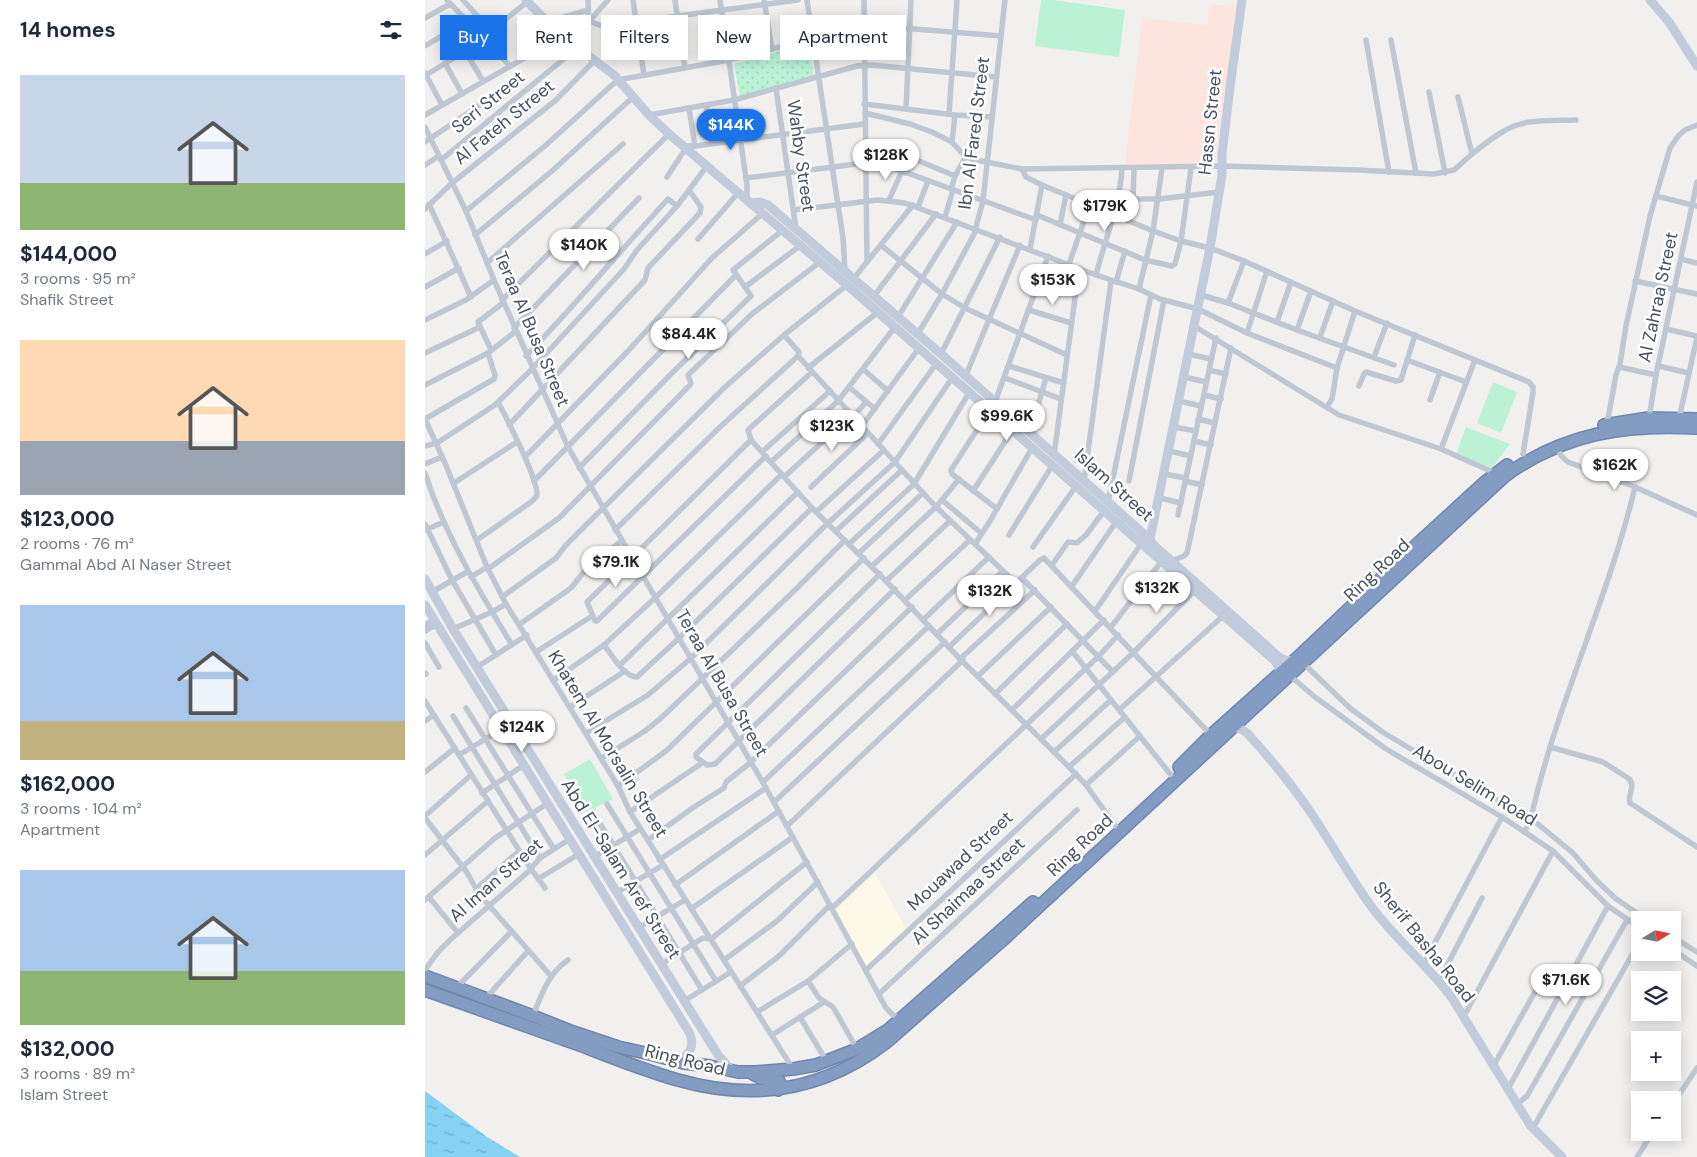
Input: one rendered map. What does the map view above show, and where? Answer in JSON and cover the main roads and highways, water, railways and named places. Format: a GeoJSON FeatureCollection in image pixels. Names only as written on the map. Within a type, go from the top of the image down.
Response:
{"type":"FeatureCollection","features":[{"type":"Feature","properties":{"kind":"highway","name":"Ring Road"},"geometry":{"type":"LineString","coordinates":[[1549,447],[1574,432],[1607,424],[1649,418],[1679,419],[1694,424]]}},
{"type":"Feature","properties":{"kind":"highway","name":"Ring Road"},"geometry":{"type":"LineString","coordinates":[[1355,609],[1495,474],[1529,454],[1587,436],[1627,429],[1694,424]]}},
{"type":"Feature","properties":{"kind":"highway","name":"Ring Road"},"geometry":{"type":"LineString","coordinates":[[425,990],[646,1070],[706,1087],[778,1090],[799,1087],[821,1080],[857,1063],[893,1037],[1005,938],[1212,740],[1340,621],[1518,466],[1529,454]]}},
{"type":"Feature","properties":{"kind":"highway","name":"Ring Road"},"geometry":{"type":"LineString","coordinates":[[425,976],[579,1034],[619,1047],[675,1061],[751,1072],[793,1069],[821,1063],[857,1050],[888,1030],[1117,828],[1171,775],[1212,740],[1232,728],[1284,674]]}},
{"type":"Feature","properties":{"kind":"highway"},"geometry":{"type":"LineString","coordinates":[[619,1047],[627,1054],[626,1059],[622,1061]]}},
{"type":"Feature","properties":{"kind":"highway"},"geometry":{"type":"LineString","coordinates":[[646,1070],[642,1066],[641,1060],[645,1055],[650,1054]]}},
{"type":"Feature","properties":{"kind":"highway"},"geometry":{"type":"LineString","coordinates":[[821,1063],[814,1072],[821,1080]]}},
{"type":"Feature","properties":{"kind":"highway"},"geometry":{"type":"LineString","coordinates":[[751,1072],[759,1078],[779,1081],[781,1086],[778,1090]]}},
{"type":"Feature","properties":{"kind":"water"},"geometry":{"type":"Polygon","coordinates":[[[425,1091],[487,1137],[520,1157],[425,1157],[425,1091]]]}}]}
